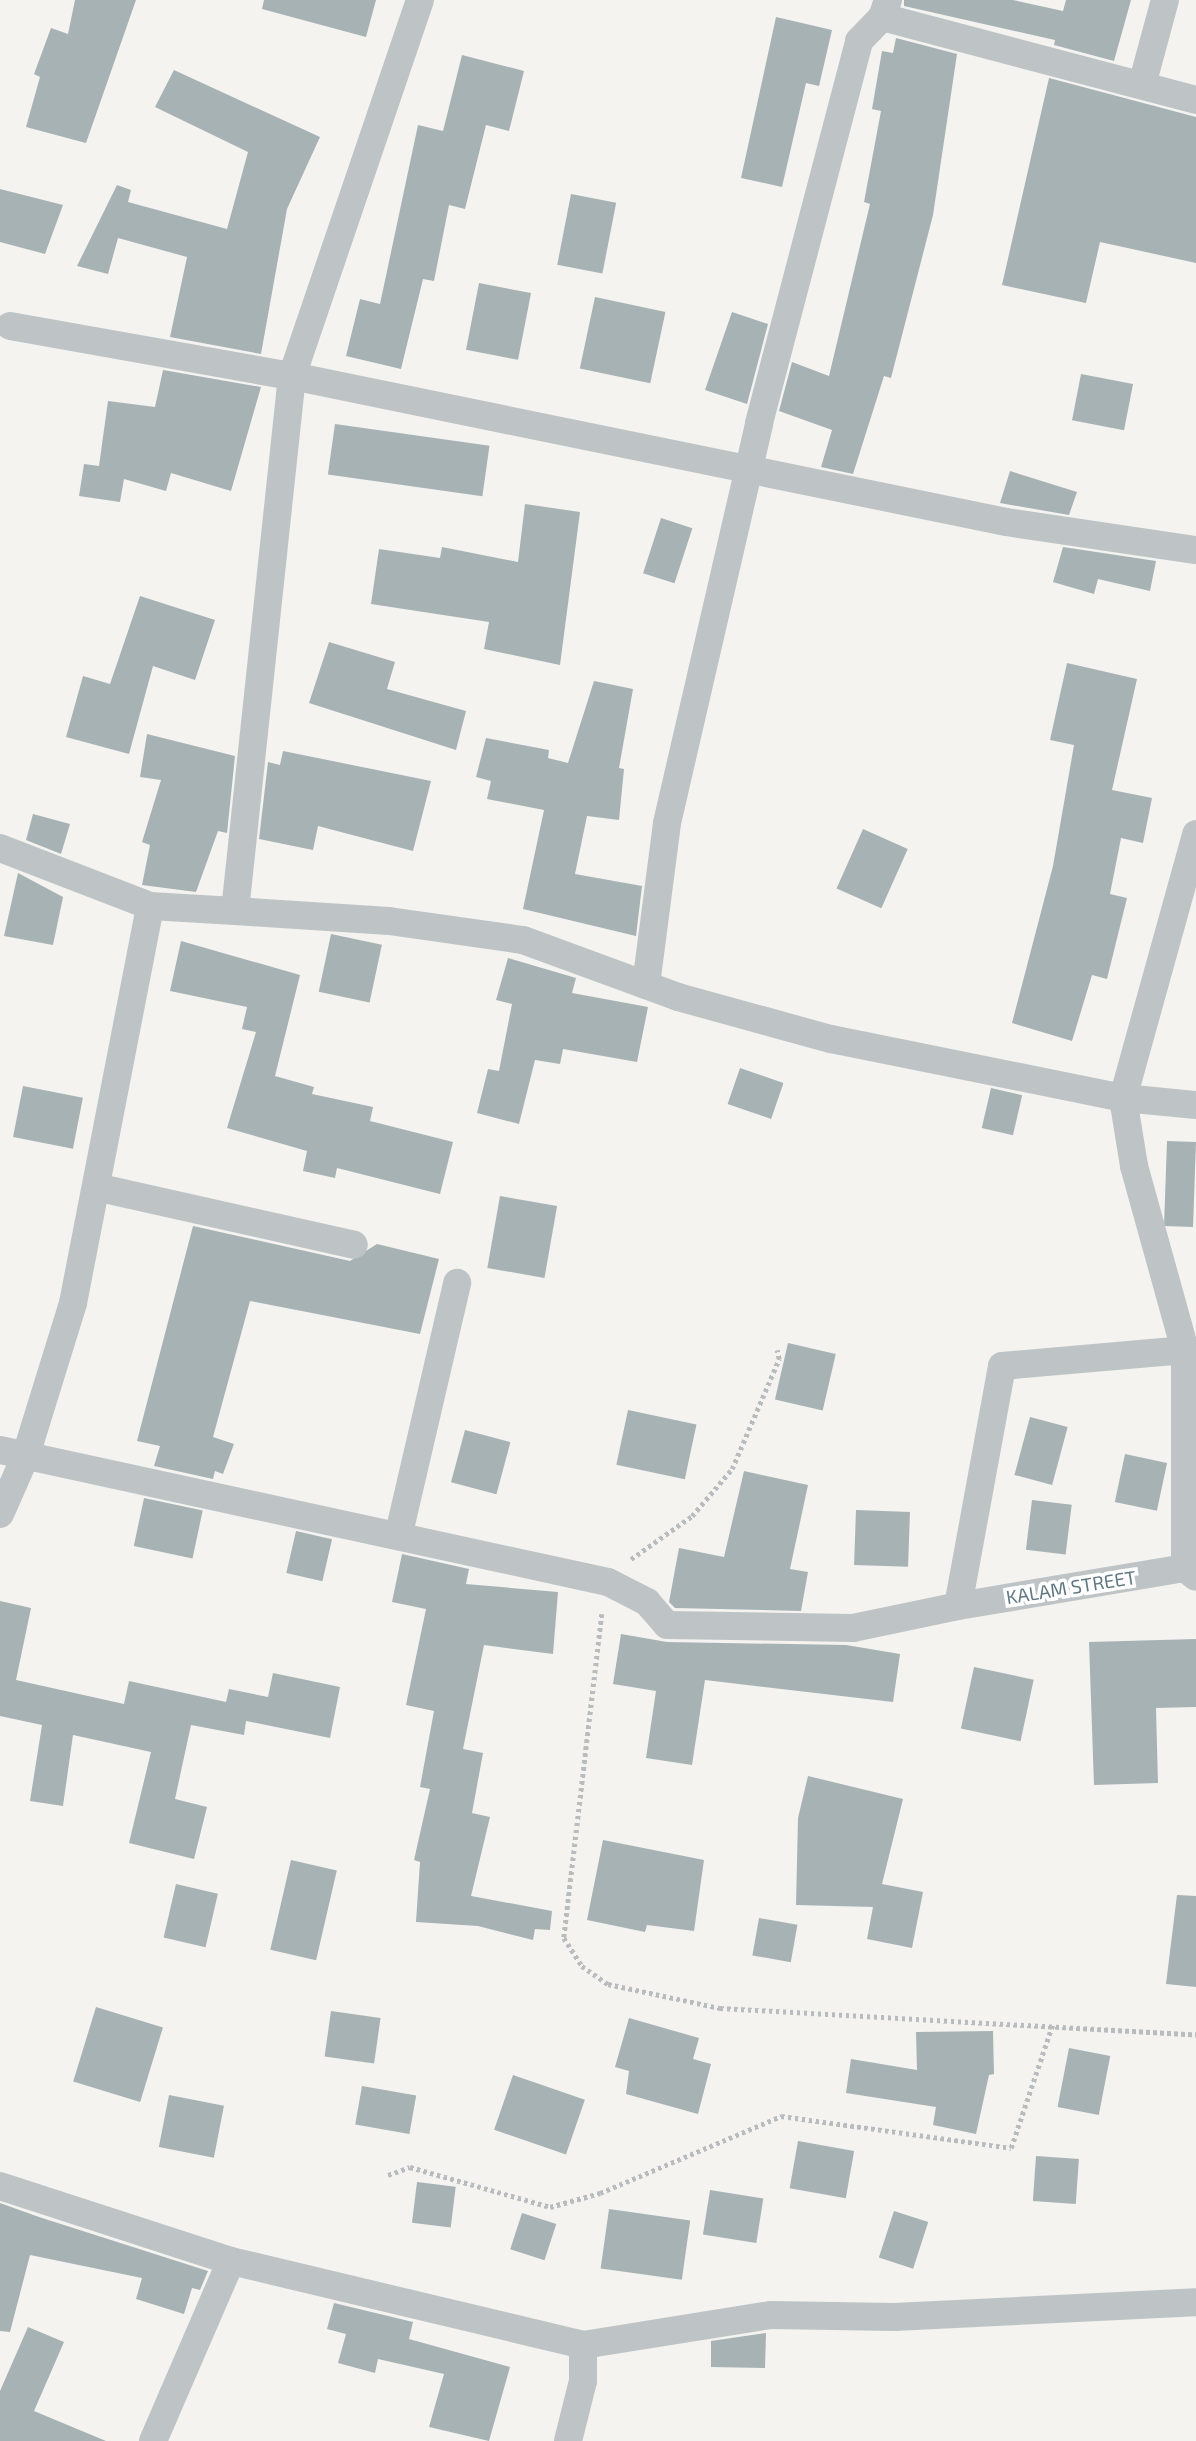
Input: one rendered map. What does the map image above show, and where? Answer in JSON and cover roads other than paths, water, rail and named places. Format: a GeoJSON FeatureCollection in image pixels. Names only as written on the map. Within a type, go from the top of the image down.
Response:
{"type":"FeatureCollection","features":[{"type":"Feature","properties":{"kind":"street"},"geometry":{"type":"LineString","coordinates":[[235,911],[292,376],[420,0]]}},
{"type":"Feature","properties":{"kind":"street"},"geometry":{"type":"LineString","coordinates":[[1142,85],[1165,0]]}},
{"type":"Feature","properties":{"kind":"street"},"geometry":{"type":"LineString","coordinates":[[646,985],[667,823],[750,468],[859,41],[885,8],[1196,100]]}},
{"type":"Feature","properties":{"kind":"street"},"geometry":{"type":"LineString","coordinates":[[10,326],[292,376],[1006,522],[1196,550]]}},
{"type":"Feature","properties":{"kind":"street"},"geometry":{"type":"LineString","coordinates":[[1190,1573],[1190,1468],[1185,1350],[1134,1166],[1123,1098],[1196,834]]}},
{"type":"Feature","properties":{"kind":"street"},"geometry":{"type":"LineString","coordinates":[[0,848],[150,906],[390,921],[523,940],[646,985],[831,1039],[1123,1098],[1196,1105]]}},
{"type":"Feature","properties":{"kind":"street"},"geometry":{"type":"LineString","coordinates":[[0,1514],[13,1452],[73,1303],[100,1188],[150,906]]}},
{"type":"Feature","properties":{"kind":"street"},"geometry":{"type":"LineString","coordinates":[[100,1188],[354,1245]]}},
{"type":"Feature","properties":{"kind":"street"},"geometry":{"type":"LineString","coordinates":[[399,1533],[457,1283]]}},
{"type":"Feature","properties":{"kind":"street"},"geometry":{"type":"LineString","coordinates":[[958,1606],[1002,1366],[1185,1350]]}},
{"type":"Feature","properties":{"kind":"street","name":"KALAM STREET"},"geometry":{"type":"LineString","coordinates":[[13,1452],[399,1533],[608,1582],[647,1602],[667,1625],[853,1628],[958,1606],[1190,1573]]}},
{"type":"Feature","properties":{"kind":"street"},"geometry":{"type":"LineString","coordinates":[[0,2186],[231,2261],[583,2345],[771,2315],[894,2317],[1196,2302]]}},
{"type":"Feature","properties":{"kind":"street"},"geometry":{"type":"LineString","coordinates":[[153,2441],[231,2261]]}},
{"type":"Feature","properties":{"kind":"street"},"geometry":{"type":"LineString","coordinates":[[568,2441],[583,2381],[583,2345]]}}]}
